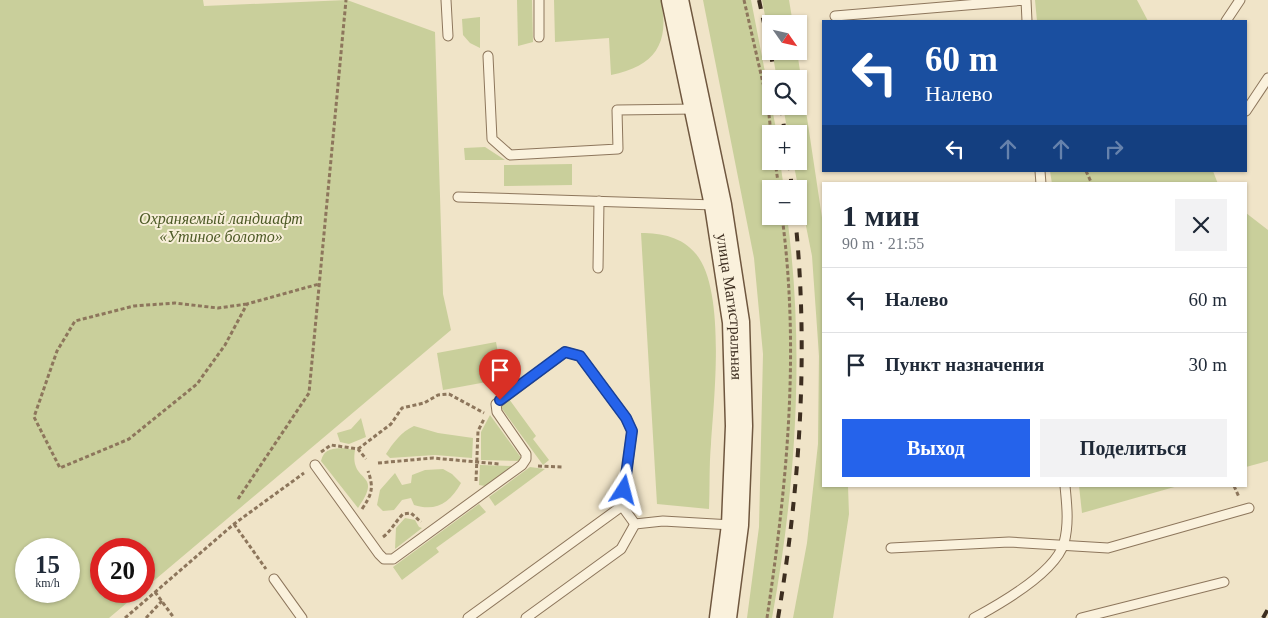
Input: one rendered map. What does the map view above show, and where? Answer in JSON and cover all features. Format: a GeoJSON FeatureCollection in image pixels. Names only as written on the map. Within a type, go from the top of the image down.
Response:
{"type":"FeatureCollection","features":[{"type":"Feature","properties":{"kind":"main road","name":"улица Магистральная"},"geometry":{"type":"LineString","coordinates":[[676,0],[718,205],[736,322],[739,426],[735,525],[723,618]]}},
{"type":"Feature","properties":{"kind":"lane"},"geometry":{"type":"LineString","coordinates":[[444,0],[448,36]]}},
{"type":"Feature","properties":{"kind":"lane"},"geometry":{"type":"LineString","coordinates":[[539,0],[539,37]]}},
{"type":"Feature","properties":{"kind":"lane"},"geometry":{"type":"LineString","coordinates":[[835,16],[1026,0],[1027,20]]}},
{"type":"Feature","properties":{"kind":"lane"},"geometry":{"type":"LineString","coordinates":[[1227,20],[1240,0]]}},
{"type":"Feature","properties":{"kind":"lane"},"geometry":{"type":"LineString","coordinates":[[488,56],[492,139],[510,155],[618,149],[618,110],[698,109]]}},
{"type":"Feature","properties":{"kind":"lane"},"geometry":{"type":"LineString","coordinates":[[1247,110],[1268,78]]}},
{"type":"Feature","properties":{"kind":"lane"},"geometry":{"type":"LineString","coordinates":[[458,198],[718,205]]}},
{"type":"Feature","properties":{"kind":"lane"},"geometry":{"type":"LineString","coordinates":[[598,268],[599,202]]}},
{"type":"Feature","properties":{"kind":"lane"},"geometry":{"type":"LineString","coordinates":[[315,465],[372,545],[384,559],[389,560],[522,465],[526,460],[526,454],[495,408],[500,400],[565,352],[580,356],[626,418],[632,431],[622,506],[635,524]]}},
{"type":"Feature","properties":{"kind":"lane"},"geometry":{"type":"LineString","coordinates":[[974,618],[1019,592],[1043,572],[1063,545],[1068,520],[1065,487]]}},
{"type":"Feature","properties":{"kind":"lane"},"geometry":{"type":"LineString","coordinates":[[468,618],[622,506]]}},
{"type":"Feature","properties":{"kind":"lane"},"geometry":{"type":"LineString","coordinates":[[891,548],[1009,542],[1108,548],[1249,508]]}},
{"type":"Feature","properties":{"kind":"lane"},"geometry":{"type":"LineString","coordinates":[[635,524],[663,521],[735,525]]}},
{"type":"Feature","properties":{"kind":"lane"},"geometry":{"type":"LineString","coordinates":[[526,618],[621,549],[635,524]]}},
{"type":"Feature","properties":{"kind":"lane"},"geometry":{"type":"LineString","coordinates":[[274,579],[302,618]]}},
{"type":"Feature","properties":{"kind":"lane"},"geometry":{"type":"LineString","coordinates":[[1081,618],[1224,582]]}},
{"type":"Feature","properties":{"kind":"path"},"geometry":{"type":"LineString","coordinates":[[238,499],[309,393],[346,0]]}},
{"type":"Feature","properties":{"kind":"path"},"geometry":{"type":"LineString","coordinates":[[744,0],[768,106],[770,125]]}},
{"type":"Feature","properties":{"kind":"path"},"geometry":{"type":"LineString","coordinates":[[767,618],[783,516],[792,374],[789,264],[783,225]]}},
{"type":"Feature","properties":{"kind":"path"},"geometry":{"type":"LineString","coordinates":[[247,304],[226,345],[197,384],[129,438],[60,468],[34,417],[57,351],[75,321],[134,306],[175,303],[218,308],[247,304],[318,284]]}},
{"type":"Feature","properties":{"kind":"path"},"geometry":{"type":"LineString","coordinates":[[358,449],[391,424],[402,408],[424,403],[438,394],[449,394],[486,414]]}},
{"type":"Feature","properties":{"kind":"path"},"geometry":{"type":"LineString","coordinates":[[477,498],[475,487],[478,463],[478,431],[486,414],[495,408]]}},
{"type":"Feature","properties":{"kind":"path"},"geometry":{"type":"LineString","coordinates":[[174,618],[155,592],[234,524],[315,465],[316,456],[331,445],[358,449],[366,459]]}},
{"type":"Feature","properties":{"kind":"path"},"geometry":{"type":"LineString","coordinates":[[378,463],[434,458],[478,463],[562,467]]}},
{"type":"Feature","properties":{"kind":"path"},"geometry":{"type":"LineString","coordinates":[[1234,487],[1240,500]]}},
{"type":"Feature","properties":{"kind":"path"},"geometry":{"type":"LineString","coordinates":[[372,545],[392,530],[396,521],[403,514],[412,513],[433,530]]}},
{"type":"Feature","properties":{"kind":"path"},"geometry":{"type":"LineString","coordinates":[[234,524],[274,579]]}},
{"type":"Feature","properties":{"kind":"path"},"geometry":{"type":"LineString","coordinates":[[146,618],[162,601]]}},
{"type":"Feature","properties":{"kind":"path"},"geometry":{"type":"LineString","coordinates":[[125,618],[142,603]]}},
{"type":"Feature","properties":{"kind":"green space","name":"Охраняемый ландшафт «Утиное болото»"},"geometry":{"type":"Polygon","coordinates":[[[0,0],[203,0],[204,6],[347,0],[435,32],[443,294],[451,330],[155,580],[155,538],[90,538],[90,603],[127,603],[109,618],[0,618],[0,0]]]}},
{"type":"Feature","properties":{"kind":"green space"},"geometry":{"type":"Polygon","coordinates":[[[517,0],[532,0],[533,42],[518,46],[517,0]]]}},
{"type":"Feature","properties":{"kind":"green space"},"geometry":{"type":"Polygon","coordinates":[[[554,0],[661,0],[663,29],[661,41],[649,59],[639,66],[611,75],[609,38],[555,42],[554,0]]]}},
{"type":"Feature","properties":{"kind":"green space"},"geometry":{"type":"Polygon","coordinates":[[[703,0],[751,0],[765,70],[762,70],[762,115],[773,115],[775,125],[762,125],[762,170],[781,170],[783,180],[762,180],[762,225],[788,225],[793,266],[796,316],[795,418],[787,519],[772,618],[747,618],[759,527],[763,354],[754,258],[703,0]]]}},
{"type":"Feature","properties":{"kind":"green space"},"geometry":{"type":"Polygon","coordinates":[[[762,0],[789,0],[792,15],[765,15],[762,0]]]}},
{"type":"Feature","properties":{"kind":"green space"},"geometry":{"type":"Polygon","coordinates":[[[1035,0],[1137,0],[1147,20],[1037,20],[1035,0]]]}},
{"type":"Feature","properties":{"kind":"green space"},"geometry":{"type":"Polygon","coordinates":[[[480,17],[480,48],[470,43],[463,35],[462,19],[480,17]]]}},
{"type":"Feature","properties":{"kind":"green space"},"geometry":{"type":"Polygon","coordinates":[[[774,60],[798,60],[800,70],[775,70],[774,60]]]}},
{"type":"Feature","properties":{"kind":"green space"},"geometry":{"type":"Polygon","coordinates":[[[785,115],[807,115],[822,218],[822,487],[848,487],[849,514],[833,618],[793,618],[807,543],[818,444],[819,356],[812,256],[806,225],[807,180],[797,180],[795,170],[807,170],[807,125],[786,125],[785,115]]]}},
{"type":"Feature","properties":{"kind":"green space"},"geometry":{"type":"Polygon","coordinates":[[[485,147],[505,160],[465,160],[464,148],[485,147]]]}},
{"type":"Feature","properties":{"kind":"green space"},"geometry":{"type":"Polygon","coordinates":[[[572,164],[572,185],[504,186],[504,165],[572,164]]]}},
{"type":"Feature","properties":{"kind":"green space"},"geometry":{"type":"Polygon","coordinates":[[[1050,172],[1213,172],[1217,182],[1052,182],[1050,172]]]}},
{"type":"Feature","properties":{"kind":"green space"},"geometry":{"type":"Polygon","coordinates":[[[1247,214],[1268,230],[1268,461],[1247,467],[1247,214]]]}},
{"type":"Feature","properties":{"kind":"green space"},"geometry":{"type":"Polygon","coordinates":[[[641,233],[671,237],[690,248],[696,254],[705,271],[711,292],[715,318],[716,345],[709,509],[657,504],[641,233]]]}},
{"type":"Feature","properties":{"kind":"green space"},"geometry":{"type":"Polygon","coordinates":[[[496,342],[503,379],[443,390],[437,353],[496,342]]]}},
{"type":"Feature","properties":{"kind":"green space"},"geometry":{"type":"Polygon","coordinates":[[[509,399],[536,436],[533,439],[549,460],[543,465],[500,406],[509,399]]]}},
{"type":"Feature","properties":{"kind":"green space"},"geometry":{"type":"Polygon","coordinates":[[[490,415],[522,459],[520,461],[481,460],[481,432],[490,415]]]}},
{"type":"Feature","properties":{"kind":"green space"},"geometry":{"type":"Polygon","coordinates":[[[361,418],[366,437],[349,444],[340,442],[337,433],[351,429],[361,418]]]}},
{"type":"Feature","properties":{"kind":"green space"},"geometry":{"type":"Polygon","coordinates":[[[414,426],[438,433],[473,438],[472,458],[435,455],[390,458],[386,454],[392,446],[401,435],[414,426]]]}},
{"type":"Feature","properties":{"kind":"green space"},"geometry":{"type":"Polygon","coordinates":[[[331,449],[355,450],[357,468],[367,482],[368,488],[358,508],[321,461],[326,452],[331,449]]]}},
{"type":"Feature","properties":{"kind":"green space"},"geometry":{"type":"Polygon","coordinates":[[[480,465],[512,466],[485,486],[479,485],[480,465]]]}},
{"type":"Feature","properties":{"kind":"green space"},"geometry":{"type":"Polygon","coordinates":[[[530,467],[545,469],[495,506],[489,497],[530,467]]]}},
{"type":"Feature","properties":{"kind":"green space"},"geometry":{"type":"Polygon","coordinates":[[[443,469],[452,474],[461,483],[452,496],[442,504],[422,507],[414,505],[411,498],[402,500],[394,510],[383,511],[377,505],[380,490],[395,473],[402,485],[411,483],[412,475],[425,470],[443,469]]]}},
{"type":"Feature","properties":{"kind":"green space"},"geometry":{"type":"Polygon","coordinates":[[[1079,487],[1174,487],[1082,513],[1079,487]]]}},
{"type":"Feature","properties":{"kind":"green space"},"geometry":{"type":"Polygon","coordinates":[[[479,504],[486,512],[436,548],[439,552],[402,580],[393,567],[479,504]]]}},
{"type":"Feature","properties":{"kind":"green space"},"geometry":{"type":"Polygon","coordinates":[[[405,518],[415,520],[419,527],[422,528],[395,549],[396,528],[405,518]]]}},
{"type":"Feature","properties":{"kind":"railway"},"geometry":{"type":"LineString","coordinates":[[759,0],[774,70]]}},
{"type":"Feature","properties":{"kind":"railway"},"geometry":{"type":"LineString","coordinates":[[782,115],[784,125]]}},
{"type":"Feature","properties":{"kind":"railway"},"geometry":{"type":"LineString","coordinates":[[790,170],[791,180]]}},
{"type":"Feature","properties":{"kind":"railway"},"geometry":{"type":"LineString","coordinates":[[778,618],[792,518],[800,418],[801,317],[796,225]]}},
{"type":"Feature","properties":{"kind":"railway"},"geometry":{"type":"LineString","coordinates":[[1263,618],[1268,609]]}},
{"type":"Feature","properties":{"kind":"route"},"geometry":{"type":"LineString","coordinates":[[500,400],[565,352],[580,356],[626,418],[632,431],[624,490]]}}]}
